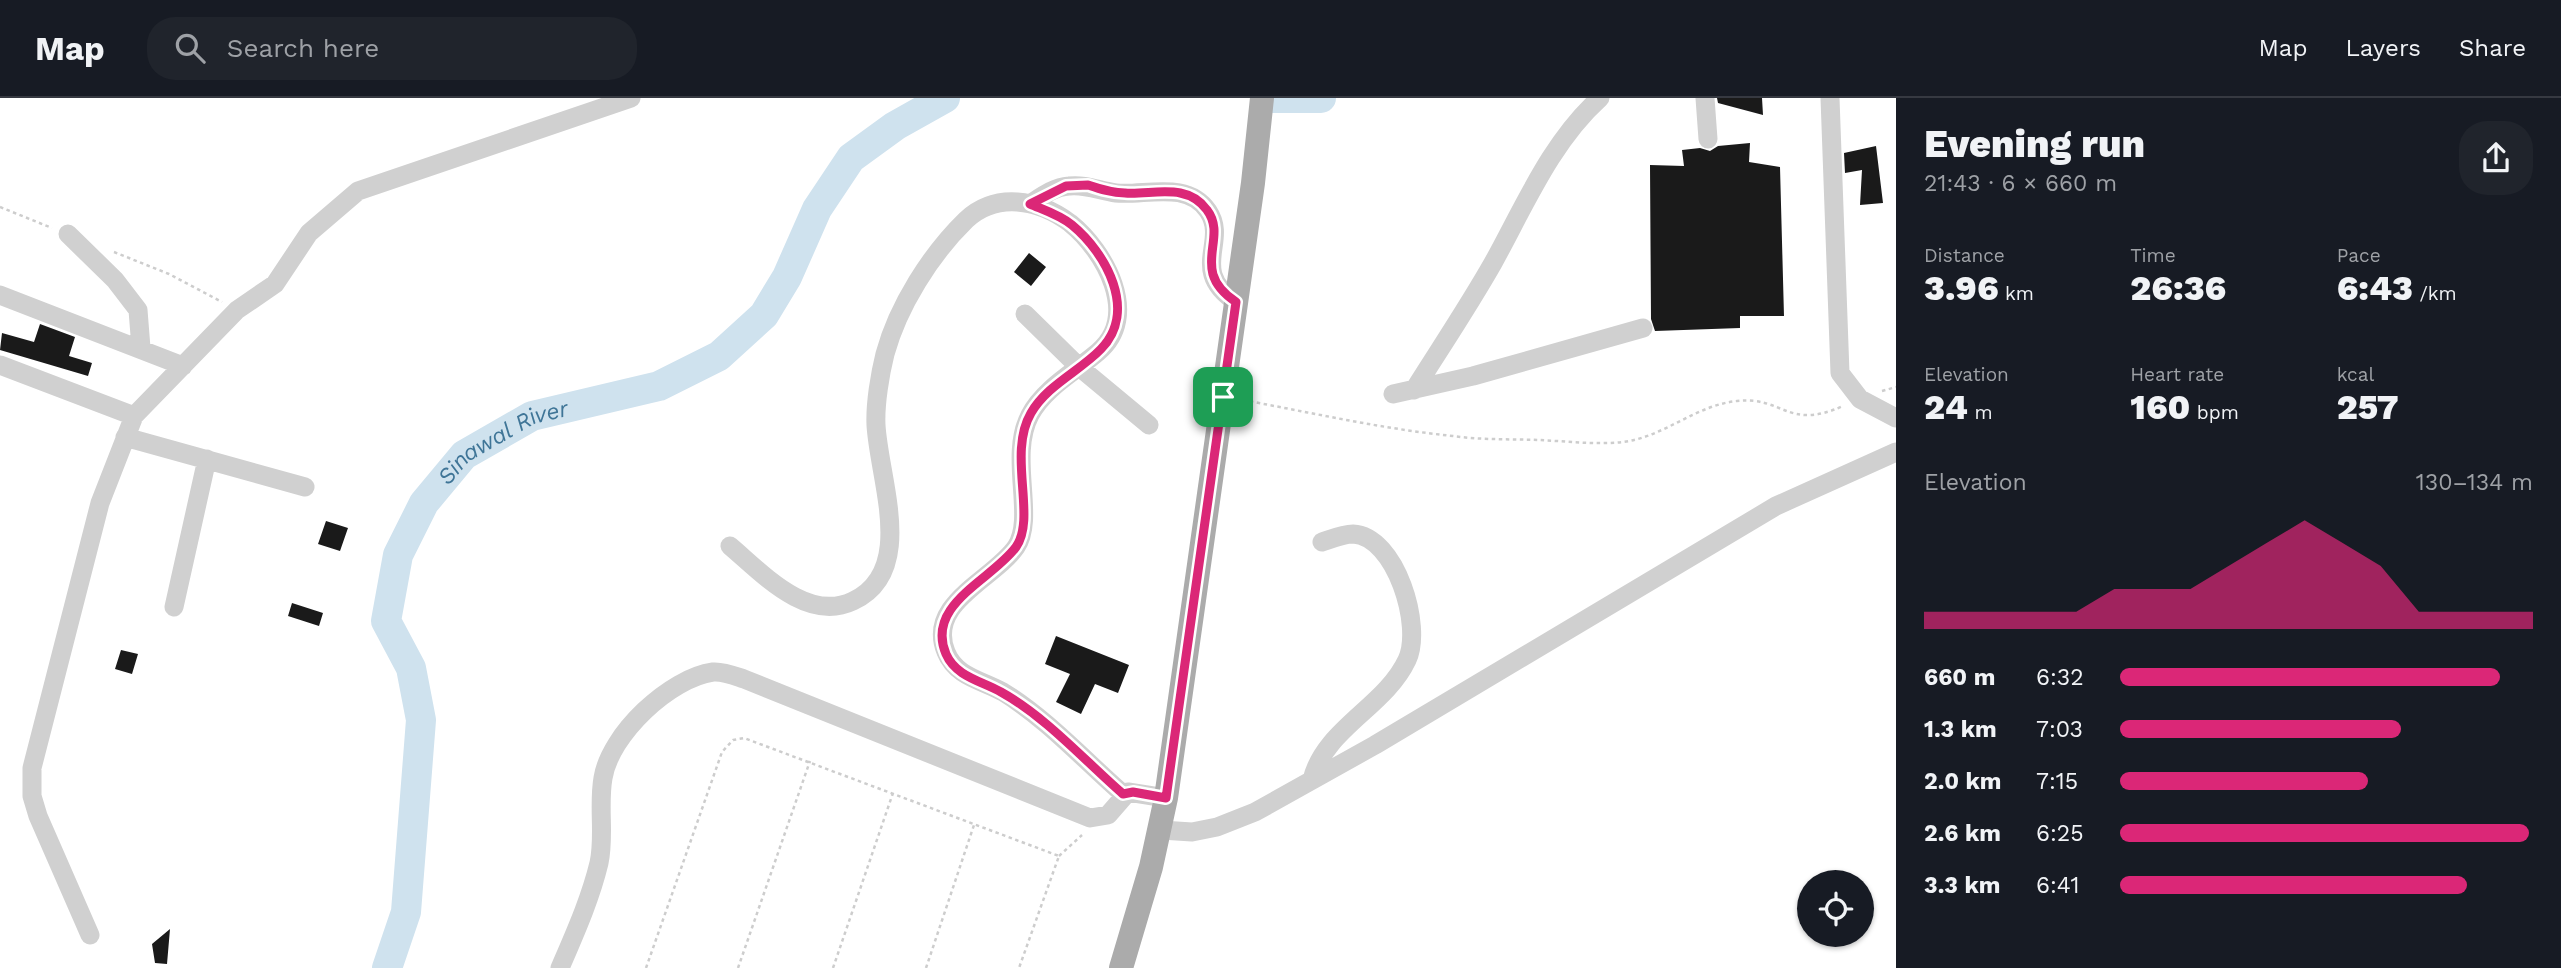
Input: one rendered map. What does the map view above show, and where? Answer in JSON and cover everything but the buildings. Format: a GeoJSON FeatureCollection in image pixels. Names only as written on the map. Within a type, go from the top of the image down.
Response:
{"type":"FeatureCollection","features":[{"type":"Feature","properties":{"kind":"main road"},"geometry":{"type":"LineString","coordinates":[[1121,968],[1161,830],[1254,183],[1262,98]]}},
{"type":"Feature","properties":{"kind":"street"},"geometry":{"type":"LineString","coordinates":[[90,935],[38,816],[33,796],[32,768],[100,503],[134,416],[237,310],[275,284],[309,233],[358,191],[631,98]]}},
{"type":"Feature","properties":{"kind":"street"},"geometry":{"type":"LineString","coordinates":[[1414,390],[1446,344],[1545,169],[1574,125],[1600,98]]}},
{"type":"Feature","properties":{"kind":"street"},"geometry":{"type":"LineString","coordinates":[[1705,98],[1708,139]]}},
{"type":"Feature","properties":{"kind":"street"},"geometry":{"type":"LineString","coordinates":[[1830,98],[1840,373],[1860,399],[1896,418]]}},
{"type":"Feature","properties":{"kind":"street"},"geometry":{"type":"LineString","coordinates":[[1030,204],[1066,186],[1088,185],[1128,194],[1170,190],[1191,198],[1208,210],[1213,226],[1211,267],[1215,283],[1236,302]]}},
{"type":"Feature","properties":{"kind":"street"},"geometry":{"type":"LineString","coordinates":[[730,546],[797,599],[827,607],[849,604],[871,592],[886,569],[891,545],[876,422],[885,353],[905,307],[933,259],[958,228],[979,208],[1006,200],[1030,204],[1056,214],[1072,225],[1107,269],[1115,287],[1118,317],[1111,338],[1100,351],[1078,366],[1031,412],[1020,439],[1024,512],[1018,545],[994,571],[956,601],[946,616],[942,640],[955,667],[974,680],[1002,692],[1044,723],[1123,794]]}},
{"type":"Feature","properties":{"kind":"street"},"geometry":{"type":"LineString","coordinates":[[68,234],[116,280],[138,310],[141,348]]}},
{"type":"Feature","properties":{"kind":"street"},"geometry":{"type":"LineString","coordinates":[[0,295],[183,366]]}},
{"type":"Feature","properties":{"kind":"street"},"geometry":{"type":"LineString","coordinates":[[1025,314],[1078,366],[1149,425]]}},
{"type":"Feature","properties":{"kind":"street"},"geometry":{"type":"LineString","coordinates":[[1393,394],[1643,328]]}},
{"type":"Feature","properties":{"kind":"street"},"geometry":{"type":"LineString","coordinates":[[0,365],[134,416]]}},
{"type":"Feature","properties":{"kind":"street"},"geometry":{"type":"LineString","coordinates":[[125,436],[305,487]]}},
{"type":"Feature","properties":{"kind":"street"},"geometry":{"type":"LineString","coordinates":[[1161,830],[1192,832],[1217,827],[1255,812],[1776,506],[1896,452]]}},
{"type":"Feature","properties":{"kind":"street"},"geometry":{"type":"LineString","coordinates":[[174,607],[207,459]]}},
{"type":"Feature","properties":{"kind":"street"},"geometry":{"type":"LineString","coordinates":[[1312,780],[1321,757],[1335,739],[1393,684],[1409,657],[1412,629],[1407,599],[1391,562],[1378,546],[1353,534],[1322,542]]}},
{"type":"Feature","properties":{"kind":"street"},"geometry":{"type":"LineString","coordinates":[[560,968],[591,895],[600,858],[603,778],[608,758],[638,718],[672,690],[695,676],[717,671],[744,679],[1097,819],[1108,815],[1123,794],[1133,792],[1166,798]]}},
{"type":"Feature","properties":{"kind":"path"},"geometry":{"type":"LineString","coordinates":[[0,207],[68,234]]}},
{"type":"Feature","properties":{"kind":"path"},"geometry":{"type":"LineString","coordinates":[[106,249],[169,274],[237,310]]}},
{"type":"Feature","properties":{"kind":"path"},"geometry":{"type":"LineString","coordinates":[[1223,397],[1453,436],[1621,442],[1649,437],[1702,411],[1738,400],[1767,403],[1802,417],[1822,416],[1896,387]]}},
{"type":"Feature","properties":{"kind":"path"},"geometry":{"type":"LineString","coordinates":[[646,968],[722,752],[733,740],[744,738],[810,761],[1059,856]]}},
{"type":"Feature","properties":{"kind":"path"},"geometry":{"type":"LineString","coordinates":[[738,968],[810,761]]}},
{"type":"Feature","properties":{"kind":"path"},"geometry":{"type":"LineString","coordinates":[[833,968],[893,793]]}},
{"type":"Feature","properties":{"kind":"path"},"geometry":{"type":"LineString","coordinates":[[1019,968],[1059,856],[1097,819]]}},
{"type":"Feature","properties":{"kind":"path"},"geometry":{"type":"LineString","coordinates":[[926,968],[975,825]]}},
{"type":"Feature","properties":{"kind":"waterway","name":"Sinawal River"},"geometry":{"type":"LineString","coordinates":[[387,968],[406,912],[421,720],[411,668],[386,621],[398,555],[424,503],[464,455],[532,416],[659,386],[719,356],[764,315],[787,277],[817,209],[851,158],[895,126],[945,98]]}},
{"type":"Feature","properties":{"kind":"waterway","name":"Sinawal River"},"geometry":{"type":"LineString","coordinates":[[1270,98],[1321,98]]}},
{"type":"Feature","properties":{"kind":"route"},"geometry":{"type":"LineString","coordinates":[[1088,185],[1128,194],[1170,190],[1191,198],[1208,210],[1213,226],[1211,267],[1215,283],[1226,296],[1236,302],[1223,397],[1178,731],[1166,798],[1133,792],[1123,794],[1044,723],[1002,692],[974,680],[955,667],[947,656],[942,640],[946,616],[956,601],[994,571],[1018,545],[1024,512],[1020,439],[1031,412],[1078,366],[1100,351],[1111,338],[1118,317],[1113,279],[1088,243],[1072,225],[1056,214],[1030,204],[1050,191],[1066,186],[1088,185]]}}]}
